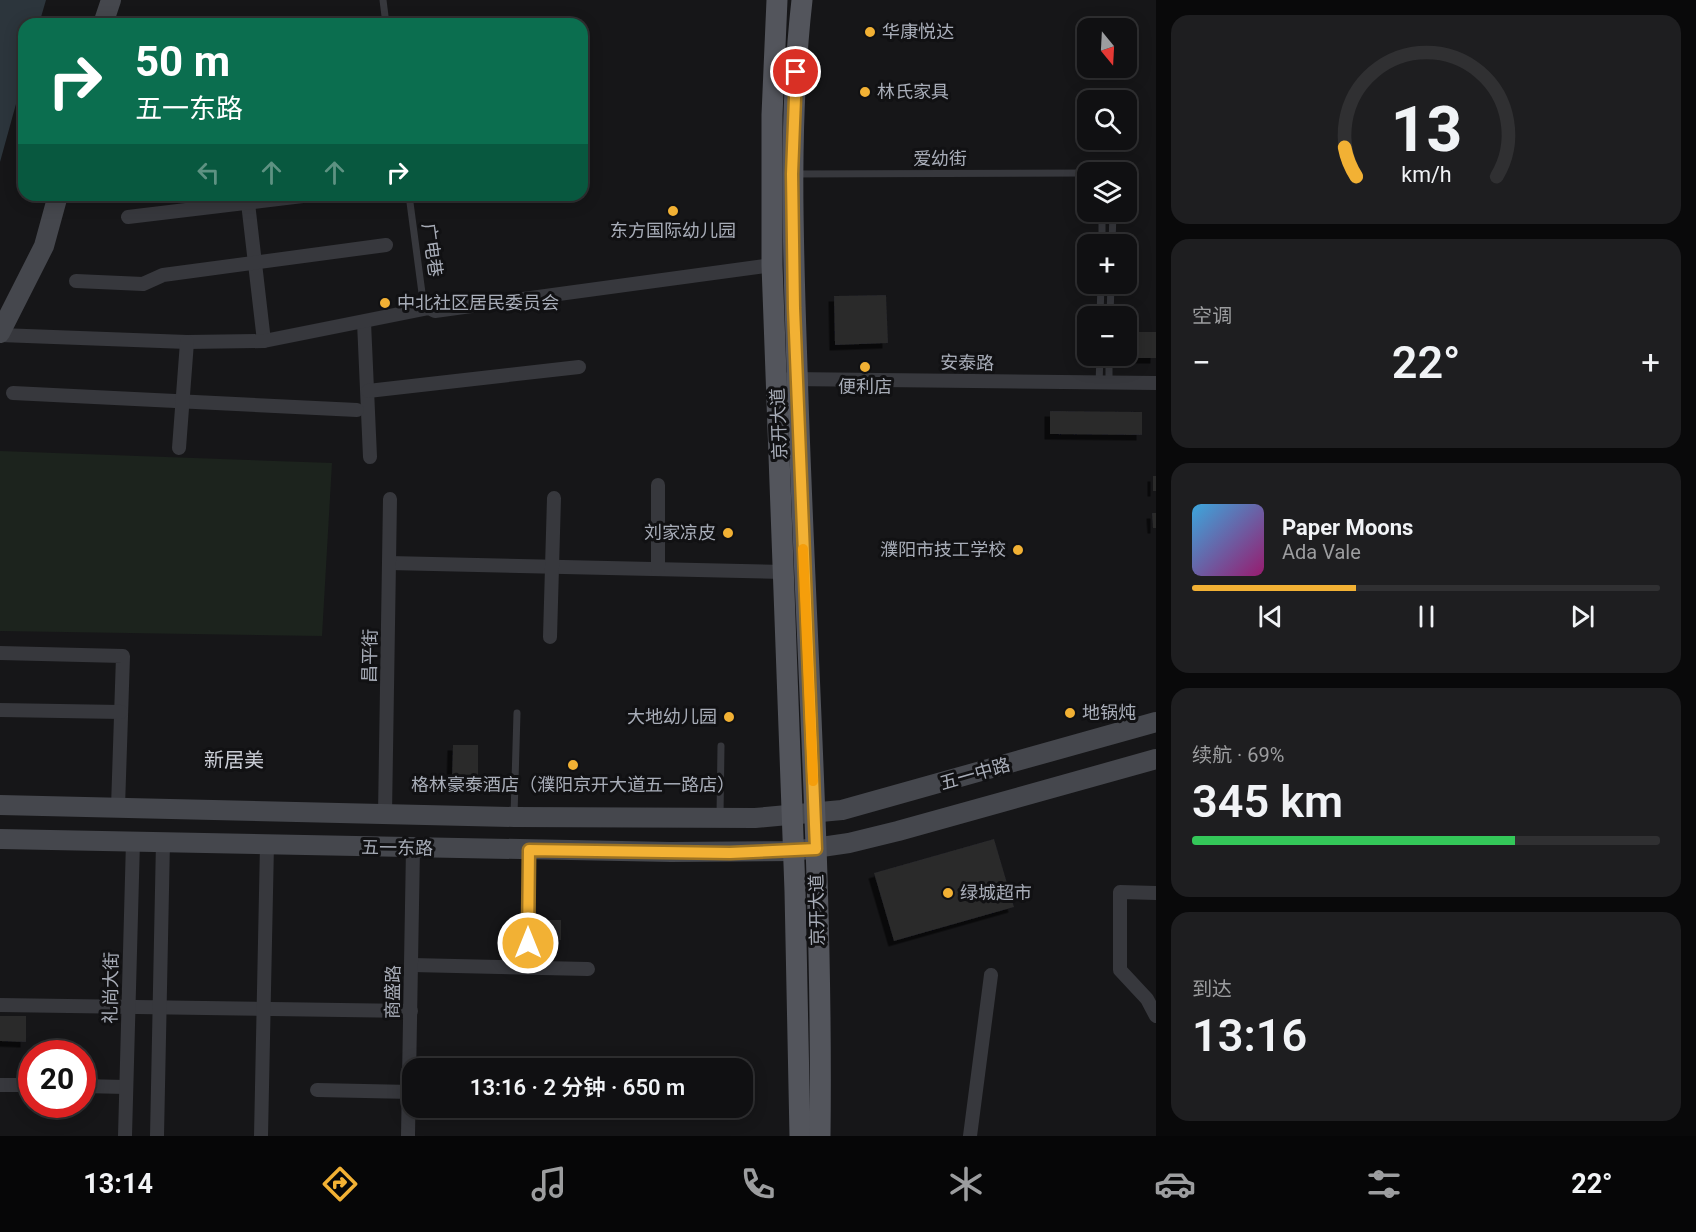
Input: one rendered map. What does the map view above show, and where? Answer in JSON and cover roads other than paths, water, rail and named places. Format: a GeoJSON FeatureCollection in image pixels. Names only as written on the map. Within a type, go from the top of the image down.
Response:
{"type":"FeatureCollection","features":[{"type":"Feature","properties":{"kind":"main road","name":"京开大道"},"geometry":{"type":"LineString","coordinates":[[777,0],[772,116],[772,266],[787,380],[816,849],[820,1136]]}},
{"type":"Feature","properties":{"kind":"main road","name":"京开大道"},"geometry":{"type":"LineString","coordinates":[[800,1136],[794,851],[784,572],[792,174],[802,0]]}},
{"type":"Feature","properties":{"kind":"street"},"geometry":{"type":"LineString","coordinates":[[105,18],[111,0]]}},
{"type":"Feature","properties":{"kind":"street"},"geometry":{"type":"LineString","coordinates":[[56,201],[44,246],[0,334],[187,342],[264,341],[429,308],[435,311],[772,266]]}},
{"type":"Feature","properties":{"kind":"street"},"geometry":{"type":"LineString","coordinates":[[128,217],[264,201]]}},
{"type":"Feature","properties":{"kind":"street"},"geometry":{"type":"LineString","coordinates":[[248,203],[264,341]]}},
{"type":"Feature","properties":{"kind":"street"},"geometry":{"type":"LineString","coordinates":[[76,281],[143,284],[163,275],[386,245]]}},
{"type":"Feature","properties":{"kind":"street"},"geometry":{"type":"LineString","coordinates":[[364,322],[370,457]]}},
{"type":"Feature","properties":{"kind":"street"},"geometry":{"type":"LineString","coordinates":[[179,448],[187,342]]}},
{"type":"Feature","properties":{"kind":"street"},"geometry":{"type":"LineString","coordinates":[[368,391],[579,367]]}},
{"type":"Feature","properties":{"kind":"street","name":"安泰路"},"geometry":{"type":"LineString","coordinates":[[787,380],[1156,384]]}},
{"type":"Feature","properties":{"kind":"street"},"geometry":{"type":"LineString","coordinates":[[13,393],[357,410]]}},
{"type":"Feature","properties":{"kind":"street"},"geometry":{"type":"LineString","coordinates":[[658,485],[658,569]]}},
{"type":"Feature","properties":{"kind":"street"},"geometry":{"type":"LineString","coordinates":[[550,637],[554,498]]}},
{"type":"Feature","properties":{"kind":"street","name":"昌平街"},"geometry":{"type":"LineString","coordinates":[[385,814],[390,499]]}},
{"type":"Feature","properties":{"kind":"street"},"geometry":{"type":"LineString","coordinates":[[389,563],[784,572]]}},
{"type":"Feature","properties":{"kind":"street"},"geometry":{"type":"LineString","coordinates":[[0,653],[123,656],[117,807]]}},
{"type":"Feature","properties":{"kind":"street"},"geometry":{"type":"LineString","coordinates":[[0,710],[121,712]]}},
{"type":"Feature","properties":{"kind":"street","name":"五一中路"},"geometry":{"type":"LineString","coordinates":[[793,816],[842,810],[1156,722]]}},
{"type":"Feature","properties":{"kind":"street","name":"五一中路"},"geometry":{"type":"LineString","coordinates":[[794,851],[816,849],[898,831],[1156,759]]}},
{"type":"Feature","properties":{"kind":"street","name":"五一东路"},"geometry":{"type":"LineString","coordinates":[[0,805],[514,817],[720,819],[793,816]]}},
{"type":"Feature","properties":{"kind":"street","name":"五一东路"},"geometry":{"type":"LineString","coordinates":[[0,839],[529,850],[730,853],[794,851]]}},
{"type":"Feature","properties":{"kind":"street","name":"礼尚大街"},"geometry":{"type":"LineString","coordinates":[[125,1136],[133,841]]}},
{"type":"Feature","properties":{"kind":"street"},"geometry":{"type":"LineString","coordinates":[[157,1136],[163,842]]}},
{"type":"Feature","properties":{"kind":"street"},"geometry":{"type":"LineString","coordinates":[[261,1136],[267,844]]}},
{"type":"Feature","properties":{"kind":"street","name":"商盛路"},"geometry":{"type":"LineString","coordinates":[[411,1058],[413,848]]}},
{"type":"Feature","properties":{"kind":"street"},"geometry":{"type":"LineString","coordinates":[[1156,893],[1119,892],[1120,970],[1148,999],[1156,1016]]}},
{"type":"Feature","properties":{"kind":"street"},"geometry":{"type":"LineString","coordinates":[[412,966],[588,969]]}},
{"type":"Feature","properties":{"kind":"street"},"geometry":{"type":"LineString","coordinates":[[970,1136],[991,975]]}},
{"type":"Feature","properties":{"kind":"street"},"geometry":{"type":"LineString","coordinates":[[0,1005],[411,1011]]}},
{"type":"Feature","properties":{"kind":"street"},"geometry":{"type":"LineString","coordinates":[[0,1085],[18,1085]]}},
{"type":"Feature","properties":{"kind":"street"},"geometry":{"type":"LineString","coordinates":[[96,1086],[126,1087]]}},
{"type":"Feature","properties":{"kind":"street"},"geometry":{"type":"LineString","coordinates":[[316,1090],[402,1092]]}},
{"type":"Feature","properties":{"kind":"street","name":"商盛路"},"geometry":{"type":"LineString","coordinates":[[408,1136],[409,1118]]}},
{"type":"Feature","properties":{"kind":"lane"},"geometry":{"type":"LineString","coordinates":[[383,0],[385,18]]}},
{"type":"Feature","properties":{"kind":"lane","name":"爱幼街"},"geometry":{"type":"LineString","coordinates":[[792,174],[1077,173]]}},
{"type":"Feature","properties":{"kind":"lane","name":"广电巷"},"geometry":{"type":"LineString","coordinates":[[410,201],[422,292],[429,308]]}},
{"type":"Feature","properties":{"kind":"lane"},"geometry":{"type":"LineString","coordinates":[[1101,366],[1104,383]]}},
{"type":"Feature","properties":{"kind":"lane"},"geometry":{"type":"LineString","coordinates":[[1104,383],[1107,366]]}},
{"type":"Feature","properties":{"kind":"lane"},"geometry":{"type":"LineString","coordinates":[[514,817],[517,712]]}},
{"type":"Feature","properties":{"kind":"lane"},"geometry":{"type":"LineString","coordinates":[[720,819],[721,746]]}},
{"type":"Feature","properties":{"kind":"lane"},"geometry":{"type":"LineString","coordinates":[[528,967],[529,850]]}},
{"type":"Feature","properties":{"kind":"place","name":"华康悦达"},"geometry":{"type":"Point","coordinates":[870,32]}},
{"type":"Feature","properties":{"kind":"place","name":"林氏家具"},"geometry":{"type":"Point","coordinates":[865,92]}},
{"type":"Feature","properties":{"kind":"place","name":"东方国际幼儿园"},"geometry":{"type":"Point","coordinates":[673,211]}},
{"type":"Feature","properties":{"kind":"place","name":"中北社区居民委员会"},"geometry":{"type":"Point","coordinates":[385,303]}},
{"type":"Feature","properties":{"kind":"place","name":"便利店"},"geometry":{"type":"Point","coordinates":[865,367]}},
{"type":"Feature","properties":{"kind":"place","name":"刘家凉皮"},"geometry":{"type":"Point","coordinates":[728,533]}},
{"type":"Feature","properties":{"kind":"place","name":"濮阳市技工学校"},"geometry":{"type":"Point","coordinates":[1018,550]}},
{"type":"Feature","properties":{"kind":"place","name":"地锅炖"},"geometry":{"type":"Point","coordinates":[1070,713]}},
{"type":"Feature","properties":{"kind":"place","name":"大地幼儿园"},"geometry":{"type":"Point","coordinates":[729,717]}},
{"type":"Feature","properties":{"kind":"place","name":"格林豪泰酒店（濮阳京开大道五一路店）"},"geometry":{"type":"Point","coordinates":[573,765]}},
{"type":"Feature","properties":{"kind":"place","name":"绿城超市"},"geometry":{"type":"Point","coordinates":[948,893]}},
{"type":"Feature","properties":{"kind":"district","name":"新居美"},"geometry":{"type":"Point","coordinates":[234,760]}}]}
